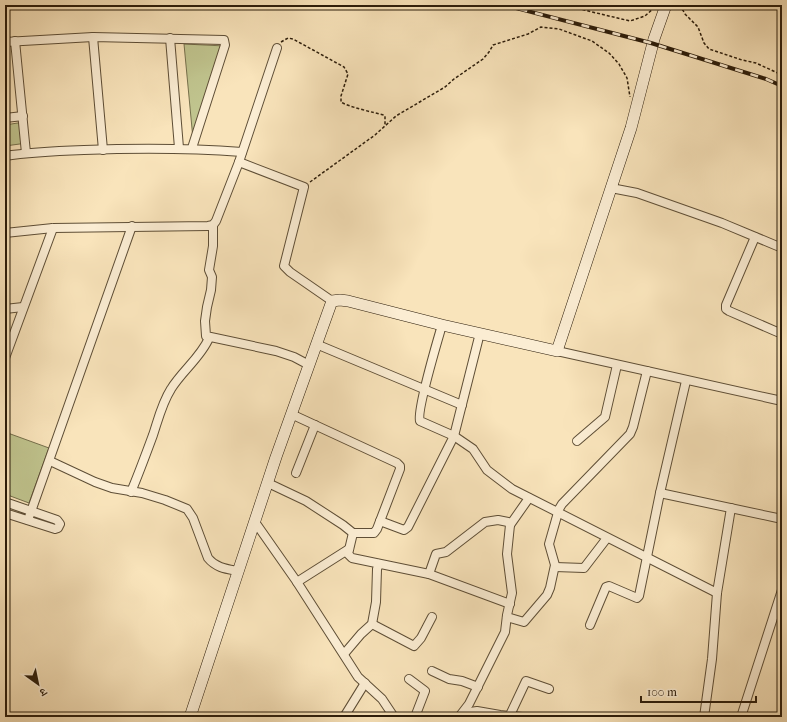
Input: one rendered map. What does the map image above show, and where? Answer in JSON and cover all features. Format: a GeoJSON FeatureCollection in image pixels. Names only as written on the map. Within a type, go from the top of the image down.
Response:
{"type":"FeatureCollection","features":[{"type":"Feature","properties":{"kind":"street"},"geometry":{"type":"LineString","coordinates":[[556,351],[611,188],[637,105],[654,39],[666,5]]}},
{"type":"Feature","properties":{"kind":"street"},"geometry":{"type":"LineString","coordinates":[[93,37],[103,150]]}},
{"type":"Feature","properties":{"kind":"street"},"geometry":{"type":"LineString","coordinates":[[5,42],[93,37],[222,40],[226,43],[192,148]]}},
{"type":"Feature","properties":{"kind":"street"},"geometry":{"type":"LineString","coordinates":[[170,38],[179,148]]}},
{"type":"Feature","properties":{"kind":"street"},"geometry":{"type":"LineString","coordinates":[[16,41],[26,153]]}},
{"type":"Feature","properties":{"kind":"street"},"geometry":{"type":"LineString","coordinates":[[277,48],[239,162],[216,221],[213,225],[213,246],[209,270],[212,277],[211,290],[206,307],[205,328],[206,335],[209,338],[254,345],[276,351],[309,365]]}},
{"type":"Feature","properties":{"kind":"street"},"geometry":{"type":"LineString","coordinates":[[5,118],[23,116]]}},
{"type":"Feature","properties":{"kind":"street"},"geometry":{"type":"LineString","coordinates":[[5,156],[26,153],[179,148],[242,152]]}},
{"type":"Feature","properties":{"kind":"street"},"geometry":{"type":"LineString","coordinates":[[239,162],[304,187],[284,266],[290,272],[332,301],[348,301],[442,325],[686,381],[782,401]]}},
{"type":"Feature","properties":{"kind":"street"},"geometry":{"type":"LineString","coordinates":[[611,188],[637,193],[782,248]]}},
{"type":"Feature","properties":{"kind":"street"},"geometry":{"type":"LineString","coordinates":[[5,233],[52,228],[213,225]]}},
{"type":"Feature","properties":{"kind":"street"},"geometry":{"type":"LineString","coordinates":[[28,520],[132,226]]}},
{"type":"Feature","properties":{"kind":"street"},"geometry":{"type":"LineString","coordinates":[[5,358],[52,228]]}},
{"type":"Feature","properties":{"kind":"street"},"geometry":{"type":"LineString","coordinates":[[755,237],[726,305],[726,309],[729,312],[782,334]]}},
{"type":"Feature","properties":{"kind":"street"},"geometry":{"type":"LineString","coordinates":[[190,717],[291,414],[332,301]]}},
{"type":"Feature","properties":{"kind":"street"},"geometry":{"type":"LineString","coordinates":[[5,309],[23,307]]}},
{"type":"Feature","properties":{"kind":"street"},"geometry":{"type":"LineString","coordinates":[[442,325],[425,389],[419,417],[420,421],[454,436],[476,451],[489,471],[512,489],[717,592]]}},
{"type":"Feature","properties":{"kind":"street"},"geometry":{"type":"LineString","coordinates":[[380,521],[404,530],[407,528],[454,436],[480,333]]}},
{"type":"Feature","properties":{"kind":"street"},"geometry":{"type":"LineString","coordinates":[[131,492],[170,390],[205,346],[209,338]]}},
{"type":"Feature","properties":{"kind":"street"},"geometry":{"type":"LineString","coordinates":[[316,344],[462,405]]}},
{"type":"Feature","properties":{"kind":"street"},"geometry":{"type":"LineString","coordinates":[[577,441],[605,417],[617,364]]}},
{"type":"Feature","properties":{"kind":"street"},"geometry":{"type":"LineString","coordinates":[[507,617],[523,622],[547,595],[555,567],[555,562],[549,544],[557,512],[562,504],[630,434],[647,371]]}},
{"type":"Feature","properties":{"kind":"street"},"geometry":{"type":"LineString","coordinates":[[590,625],[606,587],[609,586],[638,598],[686,381]]}},
{"type":"Feature","properties":{"kind":"street"},"geometry":{"type":"LineString","coordinates":[[268,483],[306,501],[353,533],[374,533],[400,469],[399,465],[291,414]]}},
{"type":"Feature","properties":{"kind":"street"},"geometry":{"type":"LineString","coordinates":[[296,473],[315,425]]}},
{"type":"Feature","properties":{"kind":"street"},"geometry":{"type":"LineString","coordinates":[[50,461],[95,482],[112,488],[142,493],[187,509],[193,518],[208,558],[211,562],[221,568],[238,572]]}},
{"type":"Feature","properties":{"kind":"street"},"geometry":{"type":"LineString","coordinates":[[660,493],[782,519]]}},
{"type":"Feature","properties":{"kind":"street"},"geometry":{"type":"LineString","coordinates":[[460,717],[478,687],[505,632],[512,590],[508,554],[510,525],[529,498]]}},
{"type":"Feature","properties":{"kind":"street"},"geometry":{"type":"LineString","coordinates":[[5,502],[60,522],[58,528],[55,529],[5,513]]}},
{"type":"Feature","properties":{"kind":"street"},"geometry":{"type":"LineString","coordinates":[[704,717],[712,659],[717,592],[731,508]]}},
{"type":"Feature","properties":{"kind":"street"},"geometry":{"type":"LineString","coordinates":[[429,574],[436,554],[446,552],[485,522],[498,520],[508,522],[510,525]]}},
{"type":"Feature","properties":{"kind":"street"},"geometry":{"type":"LineString","coordinates":[[255,522],[297,582],[358,677],[382,699],[394,717]]}},
{"type":"Feature","properties":{"kind":"street"},"geometry":{"type":"LineString","coordinates":[[353,533],[348,554],[350,558],[429,574],[510,604]]}},
{"type":"Feature","properties":{"kind":"street"},"geometry":{"type":"LineString","coordinates":[[555,567],[584,568],[607,538]]}},
{"type":"Feature","properties":{"kind":"street"},"geometry":{"type":"LineString","coordinates":[[297,582],[349,549]]}},
{"type":"Feature","properties":{"kind":"street"},"geometry":{"type":"LineString","coordinates":[[344,654],[361,634],[372,624],[376,602],[377,569],[380,564]]}},
{"type":"Feature","properties":{"kind":"street"},"geometry":{"type":"LineString","coordinates":[[741,717],[782,590]]}},
{"type":"Feature","properties":{"kind":"street"},"geometry":{"type":"LineString","coordinates":[[372,624],[414,646],[423,635],[432,617]]}},
{"type":"Feature","properties":{"kind":"street"},"geometry":{"type":"LineString","coordinates":[[432,671],[449,679],[462,681],[478,687]]}},
{"type":"Feature","properties":{"kind":"street"},"geometry":{"type":"LineString","coordinates":[[409,679],[425,691],[415,717]]}},
{"type":"Feature","properties":{"kind":"street"},"geometry":{"type":"LineString","coordinates":[[510,715],[526,681],[549,689]]}},
{"type":"Feature","properties":{"kind":"street"},"geometry":{"type":"LineString","coordinates":[[344,717],[365,684]]}},
{"type":"Feature","properties":{"kind":"street"},"geometry":{"type":"LineString","coordinates":[[460,717],[470,712],[477,711],[522,717]]}},
{"type":"Feature","properties":{"kind":"path"},"geometry":{"type":"LineString","coordinates":[[563,5],[630,21],[648,14],[656,5]]}},
{"type":"Feature","properties":{"kind":"path"},"geometry":{"type":"LineString","coordinates":[[680,5],[685,14],[698,27],[704,43],[709,49],[756,63],[782,75]]}},
{"type":"Feature","properties":{"kind":"path"},"geometry":{"type":"LineString","coordinates":[[304,187],[313,178],[375,135],[396,116],[445,87],[483,59],[490,52],[493,45],[528,34],[541,27],[559,29],[592,41],[609,53],[627,76],[629,96],[637,105]]}},
{"type":"Feature","properties":{"kind":"path"},"geometry":{"type":"LineString","coordinates":[[277,48],[285,39],[294,39],[344,68],[348,71],[348,74],[341,96],[342,103],[384,116],[385,125]]}},
{"type":"Feature","properties":{"kind":"green space"},"geometry":{"type":"Polygon","coordinates":[[[184,44],[225,46],[193,139],[184,44]]]}},
{"type":"Feature","properties":{"kind":"green space"},"geometry":{"type":"Polygon","coordinates":[[[24,122],[27,143],[5,146],[5,125],[24,122]]]}},
{"type":"Feature","properties":{"kind":"green space"},"geometry":{"type":"Polygon","coordinates":[[[5,432],[49,448],[29,503],[5,494],[5,432]]]}},
{"type":"Feature","properties":{"kind":"railway"},"geometry":{"type":"LineString","coordinates":[[504,5],[651,43],[766,79],[782,86]]}}]}
